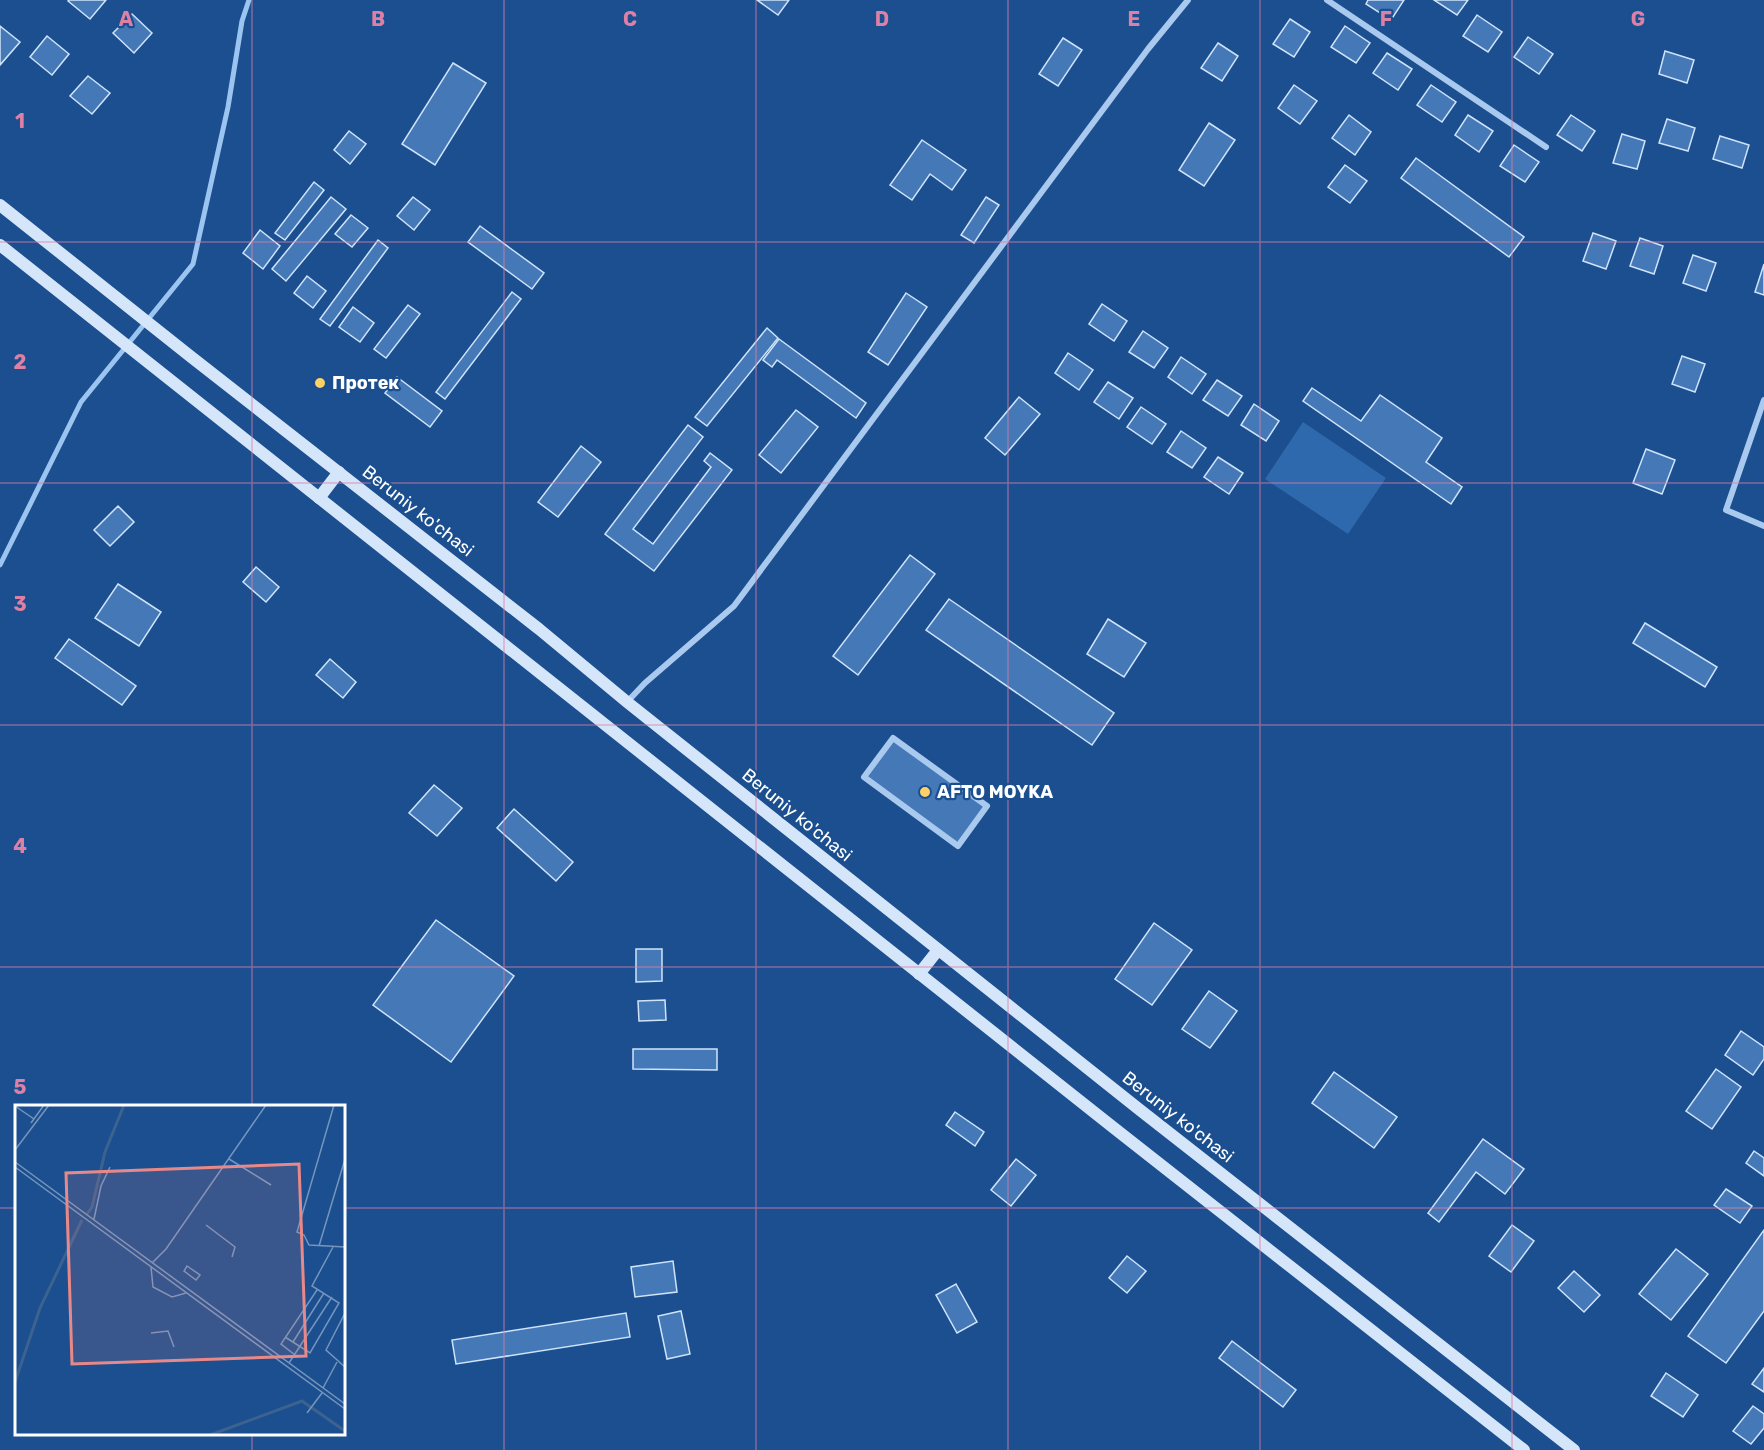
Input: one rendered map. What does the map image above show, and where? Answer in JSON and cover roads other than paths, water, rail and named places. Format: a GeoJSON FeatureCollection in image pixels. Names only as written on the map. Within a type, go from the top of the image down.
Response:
{"type":"FeatureCollection","features":[{"type":"Feature","properties":{"kind":"main road","name":"Beruniy ko'chasi"},"geometry":{"type":"LineString","coordinates":[[0,205],[539,629],[938,950],[1574,1450]]}},
{"type":"Feature","properties":{"kind":"main road"},"geometry":{"type":"LineString","coordinates":[[0,245],[1524,1450]]}},
{"type":"Feature","properties":{"kind":"main road"},"geometry":{"type":"LineString","coordinates":[[319,498],[339,472]]}},
{"type":"Feature","properties":{"kind":"main road"},"geometry":{"type":"LineString","coordinates":[[920,974],[938,950]]}},
{"type":"Feature","properties":{"kind":"street"},"geometry":{"type":"LineString","coordinates":[[627,702],[645,683],[734,606],[1126,78],[1188,0]]}},
{"type":"Feature","properties":{"kind":"street"},"geometry":{"type":"LineString","coordinates":[[1327,0],[1546,147]]}},
{"type":"Feature","properties":{"kind":"street"},"geometry":{"type":"LineString","coordinates":[[1764,400],[1726,510],[1764,526]]}},
{"type":"Feature","properties":{"kind":"street"},"geometry":{"type":"LineString","coordinates":[[893,738],[987,806],[958,846],[864,777],[893,738]]}},
{"type":"Feature","properties":{"kind":"waterway"},"geometry":{"type":"LineString","coordinates":[[0,565],[81,402],[193,264],[228,107],[242,21],[249,0]]}},
{"type":"Feature","properties":{"kind":"place","name":"Протек"},"geometry":{"type":"Point","coordinates":[320,383]}},
{"type":"Feature","properties":{"kind":"place","name":"AFTO MOYKA"},"geometry":{"type":"Point","coordinates":[925,792]}}]}
